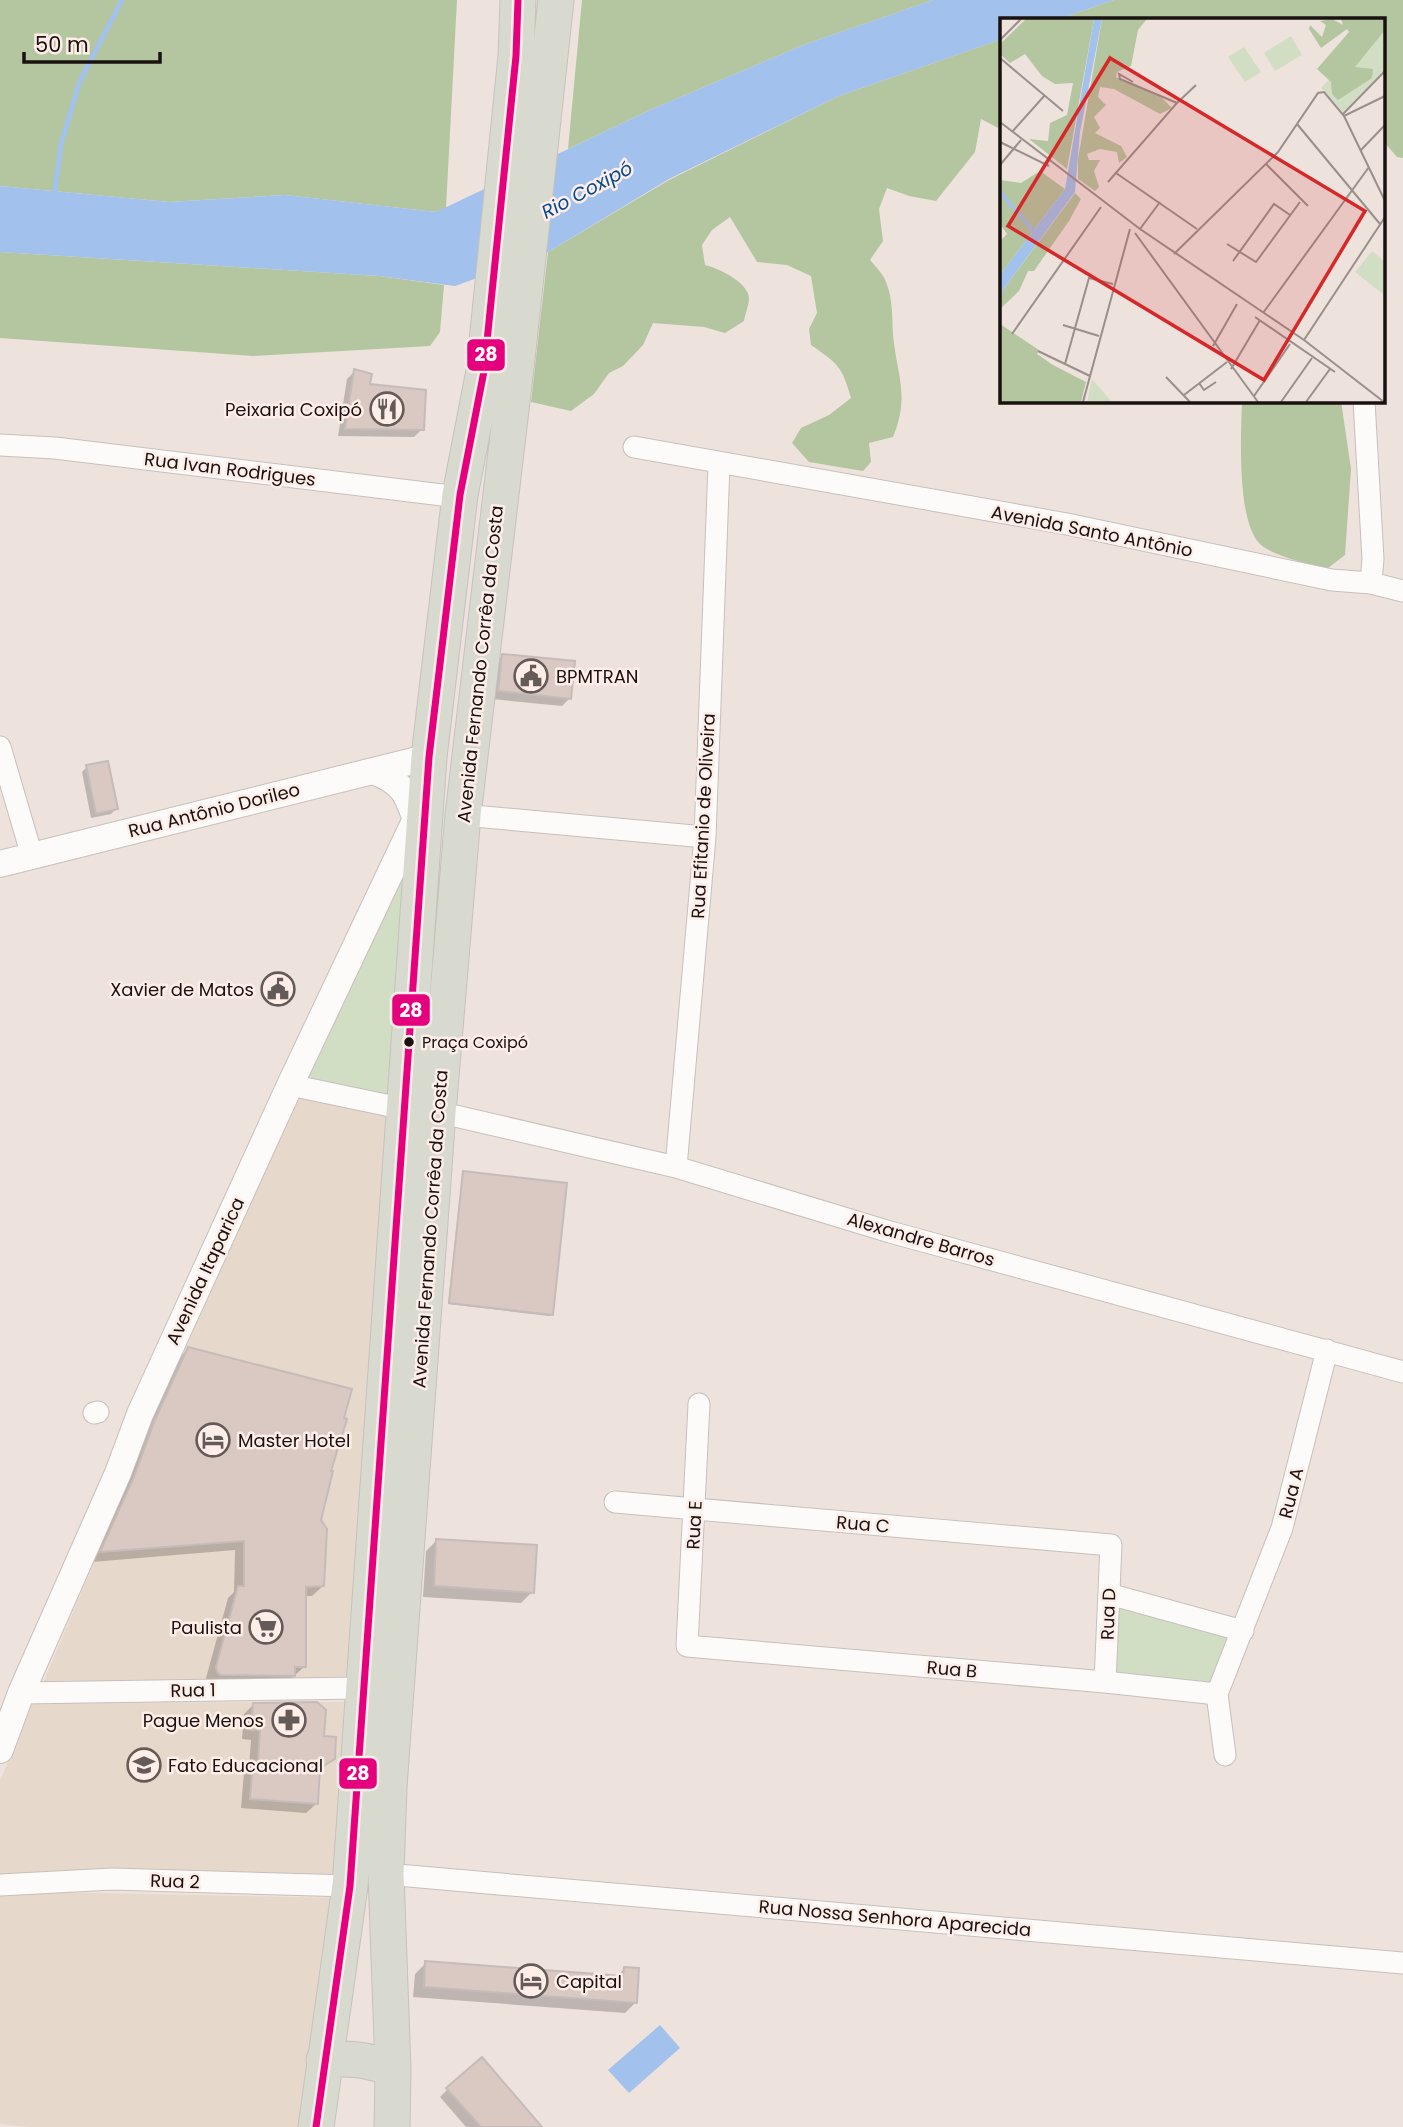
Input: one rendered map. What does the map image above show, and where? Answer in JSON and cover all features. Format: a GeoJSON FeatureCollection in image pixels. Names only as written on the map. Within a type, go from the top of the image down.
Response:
{"type":"FeatureCollection","features":[{"type":"Feature","properties":{"kind":"highway","name":"Avenida Fernando Corrêa da Costa"},"geometry":{"type":"LineString","coordinates":[[392,2127],[393,2068],[386,1874],[422,1111],[422,819],[459,497],[484,371],[516,56],[518,0]]}},
{"type":"Feature","properties":{"kind":"highway","name":"Avenida Fernando Corrêa da Costa"},"geometry":{"type":"LineString","coordinates":[[316,2127],[350,1886],[364,1688],[422,1111],[463,815],[556,0]]}},
{"type":"Feature","properties":{"kind":"highway"},"geometry":{"type":"LineString","coordinates":[[324,2060],[369,2060],[393,2068]]}},
{"type":"Feature","properties":{"kind":"street"},"geometry":{"type":"LineString","coordinates":[[1364,402],[1373,559],[1371,583]]}},
{"type":"Feature","properties":{"kind":"street","name":"Rua Ivan Rodrigues"},"geometry":{"type":"LineString","coordinates":[[0,445],[55,448],[459,497]]}},
{"type":"Feature","properties":{"kind":"street","name":"Avenida Santo Antônio"},"geometry":{"type":"LineString","coordinates":[[634,447],[1067,524],[1332,580],[1371,583],[1403,591]]}},
{"type":"Feature","properties":{"kind":"street","name":"Rua Efitanio de Oliveira"},"geometry":{"type":"LineString","coordinates":[[676,1167],[705,837],[719,464]]}},
{"type":"Feature","properties":{"kind":"street"},"geometry":{"type":"LineString","coordinates":[[0,747],[33,856]]}},
{"type":"Feature","properties":{"kind":"street","name":"Rua Antônio Dorileo"},"geometry":{"type":"LineString","coordinates":[[0,864],[429,757]]}},
{"type":"Feature","properties":{"kind":"street"},"geometry":{"type":"LineString","coordinates":[[373,771],[400,785],[422,819]]}},
{"type":"Feature","properties":{"kind":"street"},"geometry":{"type":"LineString","coordinates":[[463,815],[705,837]]}},
{"type":"Feature","properties":{"kind":"street","name":"Avenida Itaparica"},"geometry":{"type":"LineString","coordinates":[[0,1750],[21,1693],[118,1473],[140,1414],[290,1085],[422,819]]}},
{"type":"Feature","properties":{"kind":"street","name":"Alexandre Barros"},"geometry":{"type":"LineString","coordinates":[[290,1085],[676,1167],[890,1232],[1403,1372]]}},
{"type":"Feature","properties":{"kind":"street","name":"Rua A"},"geometry":{"type":"LineString","coordinates":[[1225,1755],[1217,1694],[1282,1528],[1328,1350]]}},
{"type":"Feature","properties":{"kind":"street","name":"Rua E"},"geometry":{"type":"LineString","coordinates":[[687,1646],[699,1404]]}},
{"type":"Feature","properties":{"kind":"street","name":"Rua C"},"geometry":{"type":"LineString","coordinates":[[615,1502],[1111,1545]]}},
{"type":"Feature","properties":{"kind":"street","name":"Rua D"},"geometry":{"type":"LineString","coordinates":[[1105,1682],[1111,1545]]}},
{"type":"Feature","properties":{"kind":"street"},"geometry":{"type":"LineString","coordinates":[[1108,1594],[1243,1631]]}},
{"type":"Feature","properties":{"kind":"street","name":"Rua B"},"geometry":{"type":"LineString","coordinates":[[687,1646],[1217,1694]]}},
{"type":"Feature","properties":{"kind":"street","name":"Rua 1"},"geometry":{"type":"LineString","coordinates":[[21,1693],[364,1688]]}},
{"type":"Feature","properties":{"kind":"street","name":"Rua Nossa Senhora Aparecida"},"geometry":{"type":"LineString","coordinates":[[386,1874],[1403,1963]]}},
{"type":"Feature","properties":{"kind":"street","name":"Rua 2"},"geometry":{"type":"LineString","coordinates":[[0,1885],[112,1879],[350,1886]]}},
{"type":"Feature","properties":{"kind":"shaded area"},"geometry":{"type":"Polygon","coordinates":[[[294,1094],[391,1114],[352,1682],[42,1685],[294,1094]]]}},
{"type":"Feature","properties":{"kind":"shaded area"},"geometry":{"type":"Polygon","coordinates":[[[354,1702],[334,1878],[0,1879],[0,1781],[32,1703],[354,1702]]]}},
{"type":"Feature","properties":{"kind":"shaded area"},"geometry":{"type":"Polygon","coordinates":[[[49,1892],[347,1898],[304,2127],[29,2127],[0,2124],[0,1895],[49,1892]]]}},
{"type":"Feature","properties":{"kind":"green space"},"geometry":{"type":"Polygon","coordinates":[[[0,0],[457,0],[446,208],[436,212],[285,195],[169,202],[0,186],[0,0]]]}},
{"type":"Feature","properties":{"kind":"green space"},"geometry":{"type":"Polygon","coordinates":[[[582,0],[933,0],[806,44],[652,109],[568,149],[582,0]]]}},
{"type":"Feature","properties":{"kind":"green space"},"geometry":{"type":"Polygon","coordinates":[[[1114,0],[1403,0],[1403,158],[1397,157],[1386,144],[1386,18],[1062,18],[1114,0]]]}},
{"type":"Feature","properties":{"kind":"green space"},"geometry":{"type":"Polygon","coordinates":[[[1000,40],[1000,129],[981,119],[975,152],[936,201],[887,188],[879,209],[883,241],[870,260],[885,279],[890,295],[902,398],[893,437],[869,443],[871,462],[863,471],[809,462],[792,443],[801,428],[829,415],[851,398],[838,367],[811,345],[809,329],[817,313],[811,276],[787,265],[757,262],[730,217],[712,230],[702,245],[705,265],[732,277],[747,292],[749,301],[744,321],[725,333],[704,327],[653,323],[643,345],[623,366],[609,373],[594,394],[571,411],[531,402],[548,252],[669,180],[839,96],[1000,40]]]}},
{"type":"Feature","properties":{"kind":"green space"},"geometry":{"type":"Polygon","coordinates":[[[0,252],[379,276],[444,285],[440,332],[430,346],[253,356],[0,338],[0,252]]]}},
{"type":"Feature","properties":{"kind":"green space"},"geometry":{"type":"Polygon","coordinates":[[[1242,402],[1341,402],[1351,469],[1345,555],[1328,568],[1275,553],[1261,545],[1253,534],[1244,498],[1242,402]]]}},
{"type":"Feature","properties":{"kind":"green space","name":"Praça Coxipó"},"geometry":{"type":"Polygon","coordinates":[[[407,861],[395,1097],[303,1081],[407,861]]]}},
{"type":"Feature","properties":{"kind":"green space"},"geometry":{"type":"Polygon","coordinates":[[[1113,1600],[1236,1632],[1214,1690],[1111,1675],[1113,1600]]]}},
{"type":"Feature","properties":{"kind":"water","name":"Rio Coxipó"},"geometry":{"type":"Polygon","coordinates":[[[933,0],[1114,0],[1062,18],[1000,18],[1000,40],[839,96],[669,179],[548,252],[455,286],[379,276],[0,252],[0,186],[169,202],[285,195],[436,212],[652,109],[806,44],[933,0]]]}},
{"type":"Feature","properties":{"kind":"water"},"geometry":{"type":"Polygon","coordinates":[[[660,2025],[680,2048],[629,2093],[608,2070],[660,2025]]]}},
{"type":"Feature","properties":{"kind":"building","name":"Peixaria Coxipó"},"geometry":{"type":"Polygon","coordinates":[[[354,369],[372,374],[370,384],[426,390],[424,430],[345,429],[354,369]]]}},
{"type":"Feature","properties":{"kind":"building","name":"BPMTRAN"},"geometry":{"type":"Polygon","coordinates":[[[502,654],[575,661],[571,699],[498,691],[502,654]]]}},
{"type":"Feature","properties":{"kind":"building"},"geometry":{"type":"Polygon","coordinates":[[[108,761],[118,809],[96,814],[86,765],[108,761]]]}},
{"type":"Feature","properties":{"kind":"building"},"geometry":{"type":"Polygon","coordinates":[[[463,1171],[567,1183],[553,1315],[449,1303],[463,1171]]]}},
{"type":"Feature","properties":{"kind":"building","name":"Master Hotel"},"geometry":{"type":"Polygon","coordinates":[[[188,1347],[352,1389],[321,1520],[327,1529],[324,1586],[306,1587],[306,1667],[295,1667],[295,1676],[220,1675],[217,1672],[216,1667],[238,1586],[244,1586],[244,1541],[100,1552],[188,1347]]]}},
{"type":"Feature","properties":{"kind":"building"},"geometry":{"type":"Polygon","coordinates":[[[436,1539],[537,1545],[534,1593],[434,1586],[436,1539]]]}},
{"type":"Feature","properties":{"kind":"building"},"geometry":{"type":"Polygon","coordinates":[[[317,1702],[326,1710],[324,1736],[336,1737],[335,1759],[320,1768],[318,1804],[250,1799],[253,1760],[258,1761],[260,1730],[251,1730],[253,1703],[317,1702]]]}},
{"type":"Feature","properties":{"kind":"building","name":"Capital"},"geometry":{"type":"Polygon","coordinates":[[[425,1961],[623,1976],[624,1967],[639,1968],[637,2003],[424,1987],[425,1961]]]}},
{"type":"Feature","properties":{"kind":"building"},"geometry":{"type":"Polygon","coordinates":[[[482,2057],[542,2127],[481,2127],[446,2088],[482,2057]]]}},
{"type":"Feature","properties":{"kind":"waterway"},"geometry":{"type":"LineString","coordinates":[[54,197],[61,144],[80,81],[122,0]]}},
{"type":"Feature","properties":{"kind":"transit line","name":"28"},"geometry":{"type":"LineString","coordinates":[[316,2127],[350,1886],[429,757],[460,495],[484,371],[516,56],[518,0]]}},
{"type":"Feature","properties":{"kind":"place","name":"Peixaria Coxipó"},"geometry":{"type":"Point","coordinates":[387,409]}},
{"type":"Feature","properties":{"kind":"place","name":"BPMTRAN"},"geometry":{"type":"Point","coordinates":[531,676]}},
{"type":"Feature","properties":{"kind":"place","name":"Xavier de Matos"},"geometry":{"type":"Point","coordinates":[278,989]}},
{"type":"Feature","properties":{"kind":"place","name":"Praça Coxipó"},"geometry":{"type":"Point","coordinates":[409,1042]}},
{"type":"Feature","properties":{"kind":"place","name":"Master Hotel"},"geometry":{"type":"Point","coordinates":[213,1440]}},
{"type":"Feature","properties":{"kind":"place","name":"Paulista"},"geometry":{"type":"Point","coordinates":[266,1627]}},
{"type":"Feature","properties":{"kind":"place","name":"Pague Menos"},"geometry":{"type":"Point","coordinates":[289,1720]}},
{"type":"Feature","properties":{"kind":"place","name":"Fato Educacional"},"geometry":{"type":"Point","coordinates":[144,1765]}},
{"type":"Feature","properties":{"kind":"place","name":"Capital"},"geometry":{"type":"Point","coordinates":[531,1981]}}]}
